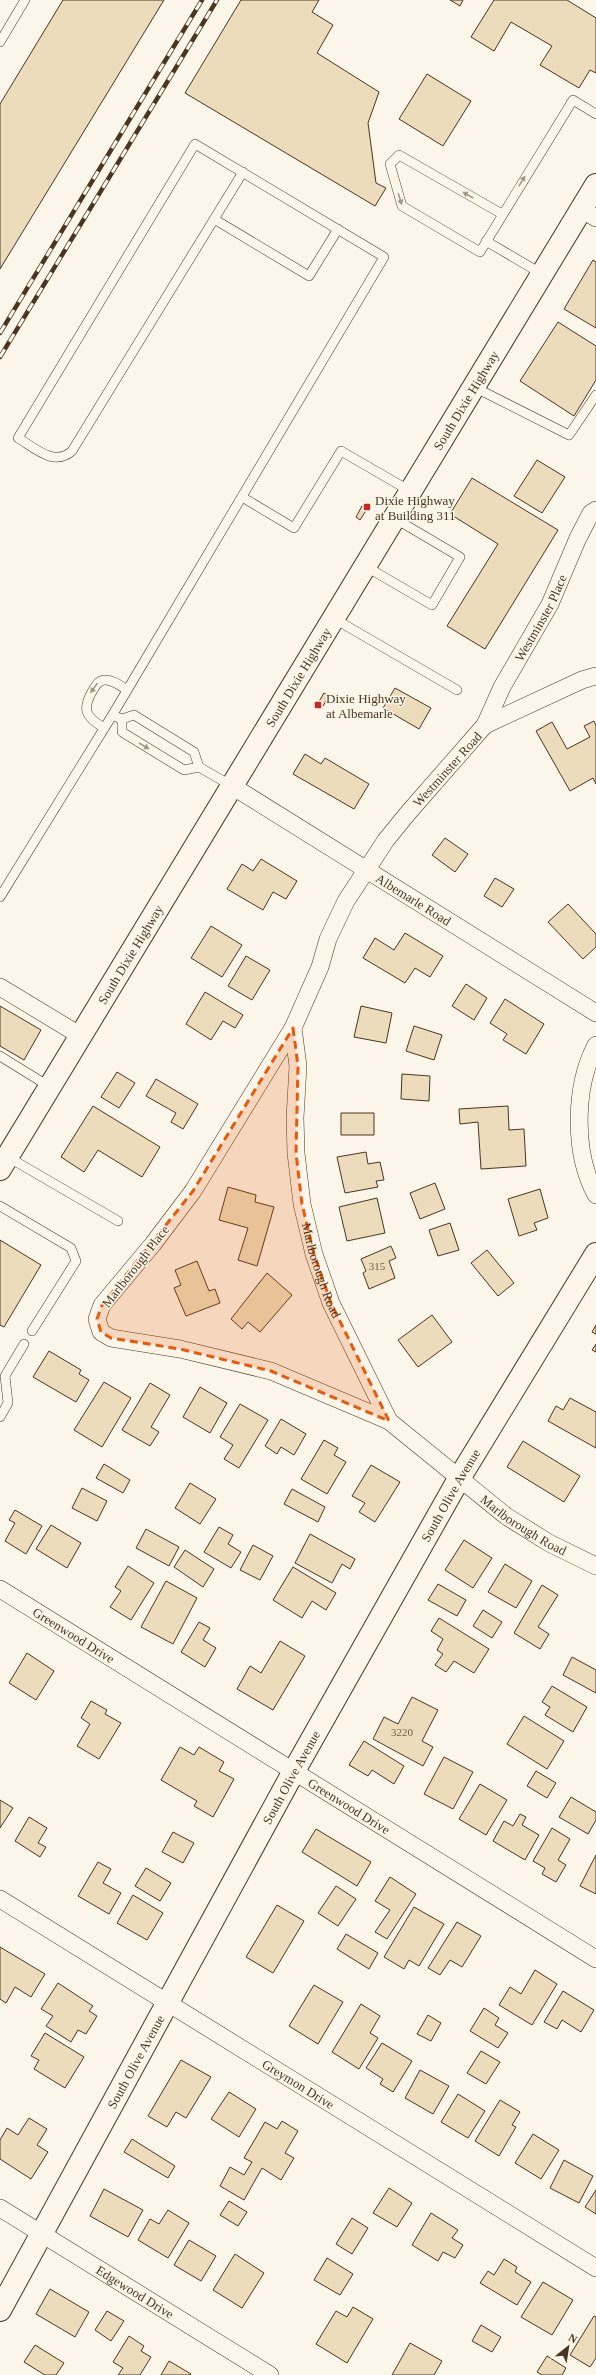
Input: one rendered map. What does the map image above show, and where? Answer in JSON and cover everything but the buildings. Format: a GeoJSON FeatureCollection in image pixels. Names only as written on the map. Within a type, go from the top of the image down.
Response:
{"type":"FeatureCollection","features":[{"type":"Feature","properties":{"kind":"street","name":"South Dixie Highway"},"geometry":{"type":"LineString","coordinates":[[4,1163],[542,274],[589,213],[596,185]]}},
{"type":"Feature","properties":{"kind":"street","name":"Westminster Place"},"geometry":{"type":"LineString","coordinates":[[485,725],[502,687],[550,604],[578,538],[591,513],[596,510]]}},
{"type":"Feature","properties":{"kind":"street","name":"Westminster Road"},"geometry":{"type":"LineString","coordinates":[[366,871],[408,813],[485,725],[582,680],[596,676]]}},
{"type":"Feature","properties":{"kind":"street","name":"Albemarle Road"},"geometry":{"type":"LineString","coordinates":[[232,786],[366,871],[596,1013]]}},
{"type":"Feature","properties":{"kind":"street"},"geometry":{"type":"LineString","coordinates":[[293,1028],[320,967],[328,939],[346,901],[366,871]]}},
{"type":"Feature","properties":{"kind":"street"},"geometry":{"type":"LineString","coordinates":[[0,987],[81,1036]]}},
{"type":"Feature","properties":{"kind":"street","name":"Marlborough Place"},"geometry":{"type":"LineString","coordinates":[[293,1028],[193,1190],[153,1244],[102,1305],[97,1319],[101,1332],[111,1338],[180,1349],[271,1371],[389,1421]]}},
{"type":"Feature","properties":{"kind":"street","name":"Marlborough Road"},"geometry":{"type":"LineString","coordinates":[[293,1028],[298,1066],[295,1118],[296,1153],[302,1204],[314,1254],[331,1303],[389,1421],[460,1477],[476,1493],[506,1516],[548,1543],[596,1566]]}},
{"type":"Feature","properties":{"kind":"street"},"geometry":{"type":"LineString","coordinates":[[596,1045],[586,1075],[581,1104],[580,1133],[584,1161],[596,1195]]}},
{"type":"Feature","properties":{"kind":"street","name":"South Olive Avenue"},"geometry":{"type":"LineString","coordinates":[[0,2310],[294,1771],[460,1477],[596,1254]]}},
{"type":"Feature","properties":{"kind":"street","name":"Greenwood Drive"},"geometry":{"type":"LineString","coordinates":[[0,1589],[596,1959]]}},
{"type":"Feature","properties":{"kind":"street","name":"Greymon Drive"},"geometry":{"type":"LineString","coordinates":[[0,1900],[596,2268]]}},
{"type":"Feature","properties":{"kind":"street","name":"Edgewood Drive"},"geometry":{"type":"LineString","coordinates":[[0,2208],[270,2375]]}},
{"type":"Feature","properties":{"kind":"lane"},"geometry":{"type":"LineString","coordinates":[[0,42],[25,0]]}},
{"type":"Feature","properties":{"kind":"lane"},"geometry":{"type":"LineString","coordinates":[[502,214],[399,154],[390,164],[402,206],[480,252],[573,100],[596,114]]}},
{"type":"Feature","properties":{"kind":"lane"},"geometry":{"type":"LineString","coordinates":[[0,896],[113,714],[384,257],[243,172],[195,144],[18,438],[52,458],[65,457],[72,451],[243,172]]}},
{"type":"Feature","properties":{"kind":"lane"},"geometry":{"type":"LineString","coordinates":[[214,219],[309,276],[338,229]]}},
{"type":"Feature","properties":{"kind":"lane"},"geometry":{"type":"LineString","coordinates":[[486,241],[542,274]]}},
{"type":"Feature","properties":{"kind":"lane"},"geometry":{"type":"LineString","coordinates":[[474,387],[569,435],[596,395]]}},
{"type":"Feature","properties":{"kind":"lane"},"geometry":{"type":"LineString","coordinates":[[242,497],[294,528],[341,451],[410,491]]}},
{"type":"Feature","properties":{"kind":"lane"},"geometry":{"type":"LineString","coordinates":[[365,566],[432,605],[460,557],[394,518]]}},
{"type":"Feature","properties":{"kind":"lane"},"geometry":{"type":"LineString","coordinates":[[334,618],[457,690]]}},
{"type":"Feature","properties":{"kind":"lane"},"geometry":{"type":"LineString","coordinates":[[104,728],[92,721],[86,712],[87,699],[97,683],[105,680],[112,681],[127,690]]}},
{"type":"Feature","properties":{"kind":"lane"},"geometry":{"type":"LineString","coordinates":[[113,714],[122,719],[134,715],[194,752],[199,767]]}},
{"type":"Feature","properties":{"kind":"lane"},"geometry":{"type":"LineString","coordinates":[[122,719],[122,732],[184,770],[199,767],[232,786]]}},
{"type":"Feature","properties":{"kind":"lane"},"geometry":{"type":"LineString","coordinates":[[0,1056],[50,1086]]}},
{"type":"Feature","properties":{"kind":"lane"},"geometry":{"type":"LineString","coordinates":[[4,1163],[118,1222]]}},
{"type":"Feature","properties":{"kind":"lane"},"geometry":{"type":"LineString","coordinates":[[0,1206],[71,1248],[76,1261],[32,1331]]}},
{"type":"Feature","properties":{"kind":"lane"},"geometry":{"type":"LineString","coordinates":[[0,1417],[8,1403],[2,1375],[24,1344]]}},
{"type":"Feature","properties":{"kind":"highlighted area"},"geometry":{"type":"Polygon","coordinates":[[[293,1028],[298,1066],[296,1153],[302,1204],[314,1254],[331,1303],[389,1421],[271,1371],[180,1349],[111,1338],[101,1332],[97,1319],[102,1305],[193,1191],[293,1028]]]}},
{"type":"Feature","properties":{"kind":"railway"},"geometry":{"type":"LineString","coordinates":[[0,333],[202,0]]}},
{"type":"Feature","properties":{"kind":"railway"},"geometry":{"type":"LineString","coordinates":[[0,357],[217,0]]}},
{"type":"Feature","properties":{"kind":"place","name":"Dixie Highway at Building 311"},"geometry":{"type":"Point","coordinates":[367,507]}},
{"type":"Feature","properties":{"kind":"place","name":"Dixie Highway at Albemarle"},"geometry":{"type":"Point","coordinates":[318,705]}}]}
